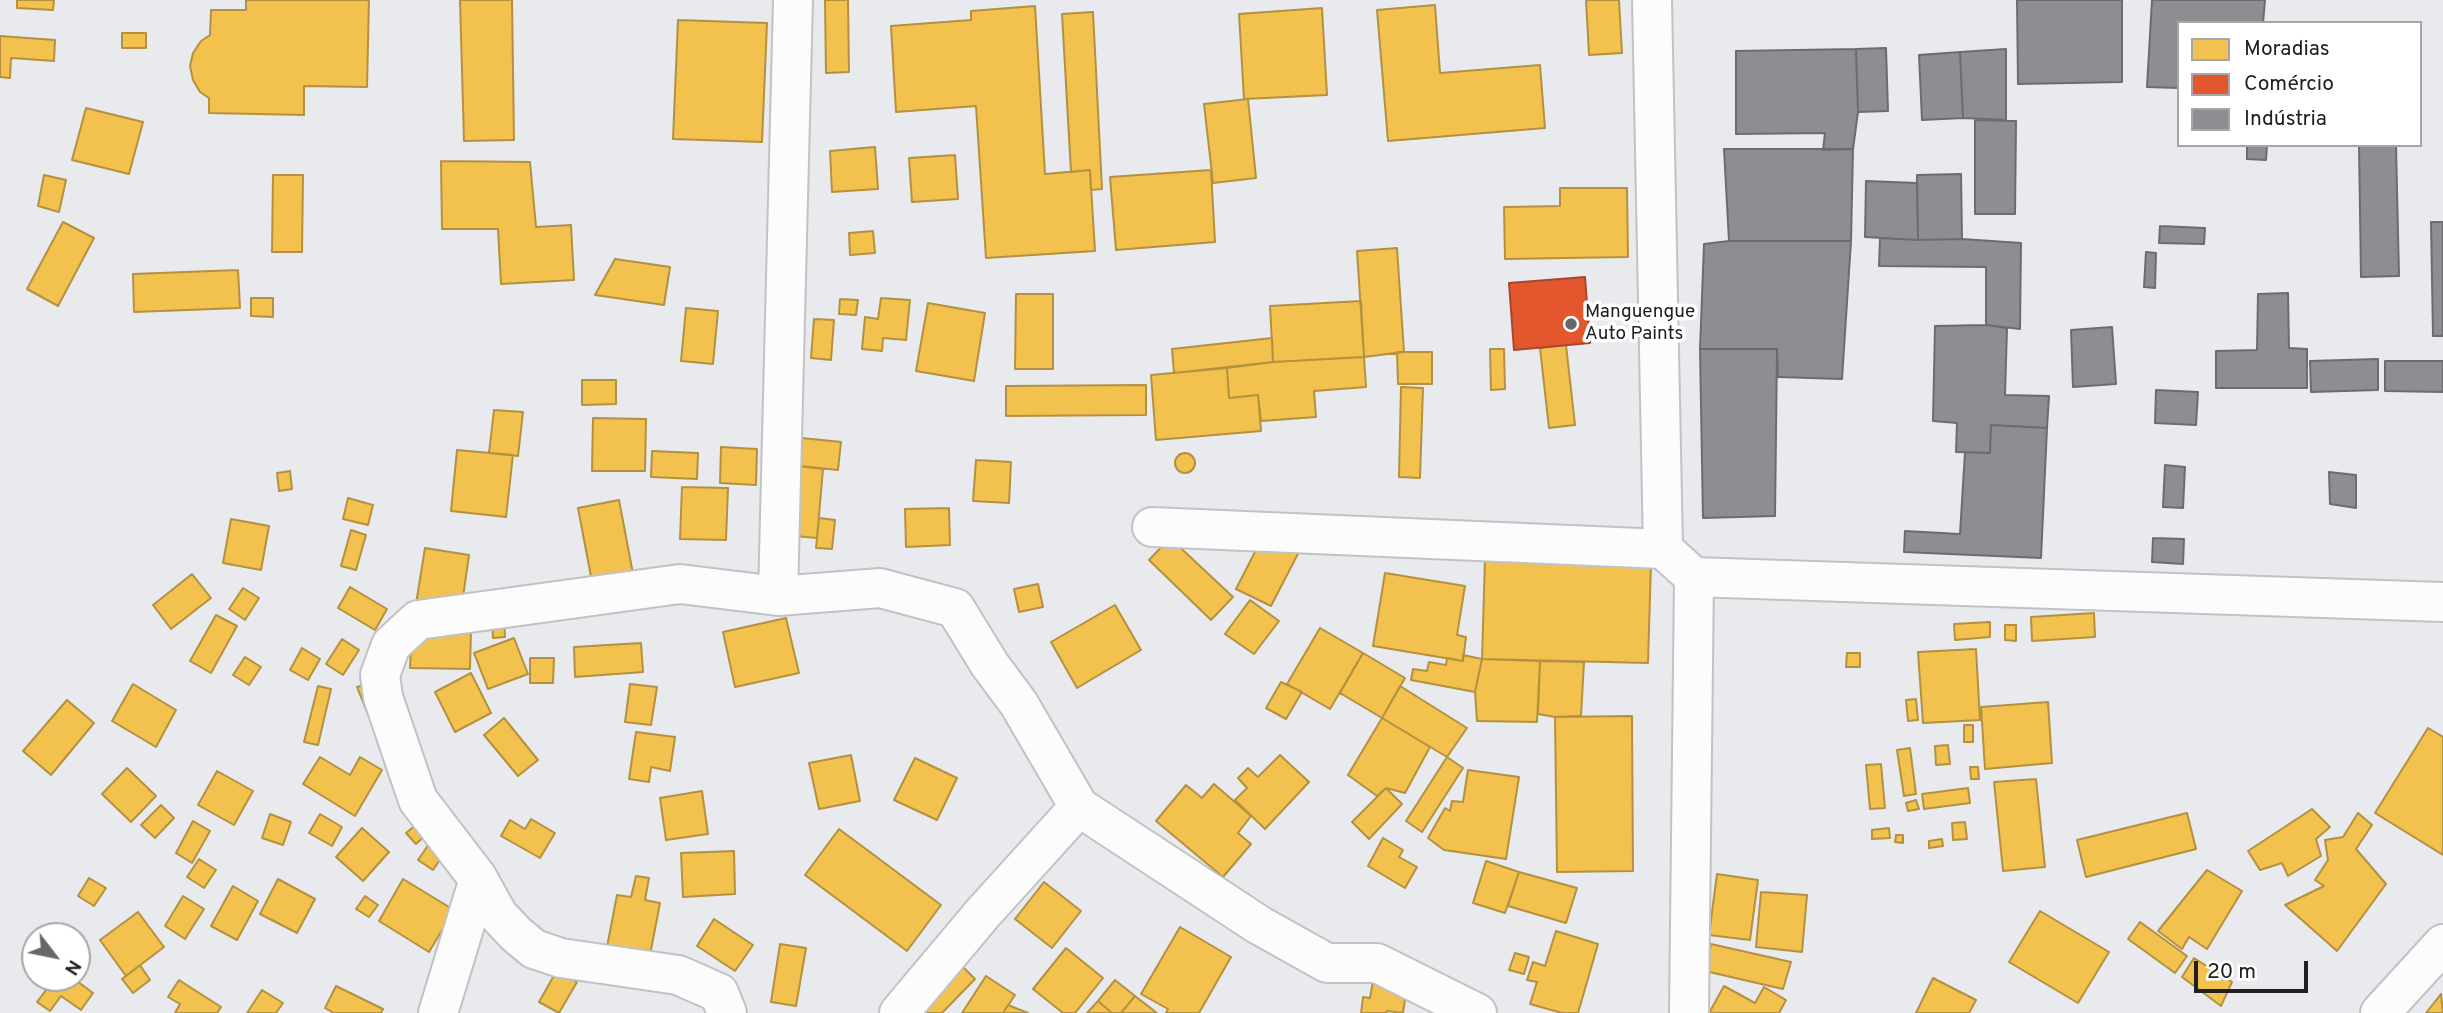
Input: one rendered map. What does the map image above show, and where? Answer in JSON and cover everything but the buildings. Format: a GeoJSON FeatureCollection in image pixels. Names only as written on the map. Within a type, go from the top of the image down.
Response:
{"type":"FeatureCollection","features":[{"type":"Feature","properties":{"kind":"street"},"geometry":{"type":"LineString","coordinates":[[778,596],[793,0]]}},
{"type":"Feature","properties":{"kind":"street"},"geometry":{"type":"LineString","coordinates":[[1652,0],[1663,549]]}},
{"type":"Feature","properties":{"kind":"street"},"geometry":{"type":"LineString","coordinates":[[1152,527],[1663,549],[1694,577],[2443,602]]}},
{"type":"Feature","properties":{"kind":"street"},"geometry":{"type":"LineString","coordinates":[[1689,1013],[1694,577]]}},
{"type":"Feature","properties":{"kind":"street"},"geometry":{"type":"LineString","coordinates":[[727,1013],[719,993],[678,975],[561,958],[534,948],[498,915],[477,877],[418,800],[383,697],[380,676],[391,645],[418,620],[681,584],[778,596],[880,589],[955,607],[990,665],[1019,704],[1079,807],[1259,925],[1326,963],[1377,963],[1477,1013]]}},
{"type":"Feature","properties":{"kind":"street"},"geometry":{"type":"LineString","coordinates":[[899,1013],[983,913],[1079,807]]}},
{"type":"Feature","properties":{"kind":"street"},"geometry":{"type":"LineString","coordinates":[[438,1013],[478,882]]}},
{"type":"Feature","properties":{"kind":"street"},"geometry":{"type":"LineString","coordinates":[[2380,1013],[2443,944]]}},
{"type":"Feature","properties":{"kind":"place","name":"Manguengue Auto Paints"},"geometry":{"type":"Point","coordinates":[1571,324]}}]}
